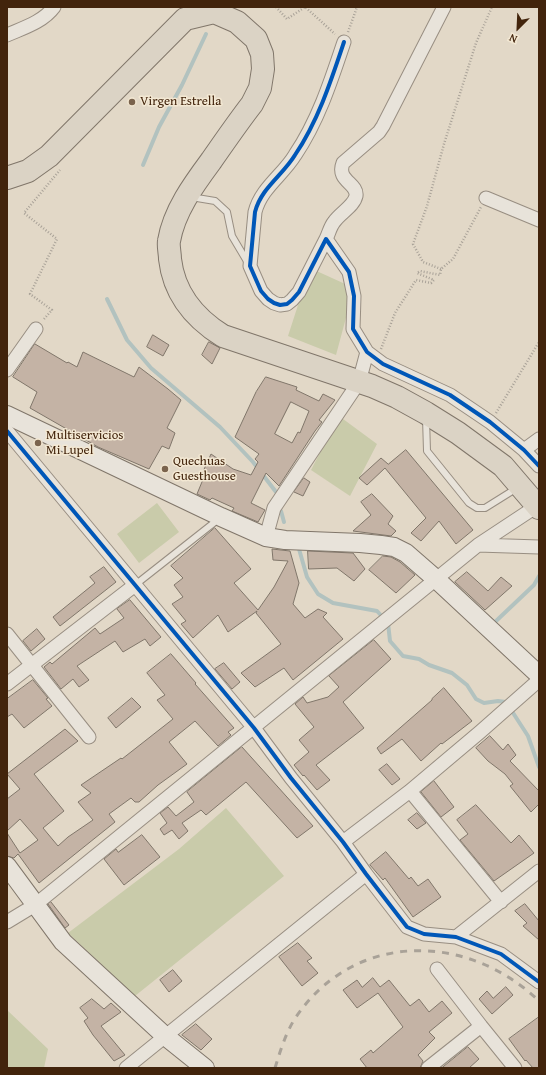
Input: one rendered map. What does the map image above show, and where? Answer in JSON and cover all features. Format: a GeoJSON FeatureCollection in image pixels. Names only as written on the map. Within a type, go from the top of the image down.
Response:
{"type":"FeatureCollection","features":[{"type":"Feature","properties":{"kind":"highway"},"geometry":{"type":"LineString","coordinates":[[7,178],[28,171],[49,156],[185,19],[216,9],[238,22],[256,39],[262,54],[263,69],[260,88],[252,104],[186,196],[173,228],[169,242],[171,264],[174,281],[182,298],[207,326],[223,336],[359,382],[397,397],[426,413],[503,466],[538,507]]}},
{"type":"Feature","properties":{"kind":"street"},"geometry":{"type":"LineString","coordinates":[[7,35],[41,19],[50,13],[54,7]]}},
{"type":"Feature","properties":{"kind":"street"},"geometry":{"type":"LineString","coordinates":[[344,42],[317,114],[296,155],[268,187],[254,212],[250,266],[261,291],[268,299],[280,305],[287,304],[299,292],[333,223],[356,197],[356,192],[342,175],[341,170],[343,163],[379,132],[383,126],[444,7]]}},
{"type":"Feature","properties":{"kind":"street"},"geometry":{"type":"LineString","coordinates":[[486,198],[539,220]]}},
{"type":"Feature","properties":{"kind":"street"},"geometry":{"type":"LineString","coordinates":[[326,239],[349,272],[354,296],[353,329],[372,356],[383,364],[450,395],[490,422],[524,450],[539,466]]}},
{"type":"Feature","properties":{"kind":"street"},"geometry":{"type":"LineString","coordinates":[[7,370],[36,329]]}},
{"type":"Feature","properties":{"kind":"street"},"geometry":{"type":"LineString","coordinates":[[266,537],[274,508],[359,382],[372,356]]}},
{"type":"Feature","properties":{"kind":"street"},"geometry":{"type":"LineString","coordinates":[[10,424],[113,466],[266,537],[285,540],[360,543],[394,547],[406,553],[437,580],[539,675]]}},
{"type":"Feature","properties":{"kind":"street"},"geometry":{"type":"LineString","coordinates":[[10,424],[135,585],[254,728],[407,927],[424,934],[456,937],[502,954],[539,982]]}},
{"type":"Feature","properties":{"kind":"street"},"geometry":{"type":"LineString","coordinates":[[524,450],[539,439]]}},
{"type":"Feature","properties":{"kind":"street"},"geometry":{"type":"LineString","coordinates":[[7,922],[35,905],[437,580],[478,545],[538,507]]}},
{"type":"Feature","properties":{"kind":"street"},"geometry":{"type":"LineString","coordinates":[[478,545],[539,548]]}},
{"type":"Feature","properties":{"kind":"street"},"geometry":{"type":"LineString","coordinates":[[7,684],[135,585]]}},
{"type":"Feature","properties":{"kind":"street"},"geometry":{"type":"LineString","coordinates":[[7,634],[89,737]]}},
{"type":"Feature","properties":{"kind":"street"},"geometry":{"type":"LineString","coordinates":[[343,842],[410,791],[539,680]]}},
{"type":"Feature","properties":{"kind":"street"},"geometry":{"type":"LineString","coordinates":[[410,791],[500,902]]}},
{"type":"Feature","properties":{"kind":"street"},"geometry":{"type":"LineString","coordinates":[[7,866],[63,942],[165,1036],[205,1068]]}},
{"type":"Feature","properties":{"kind":"street"},"geometry":{"type":"LineString","coordinates":[[456,937],[539,871]]}},
{"type":"Feature","properties":{"kind":"street"},"geometry":{"type":"LineString","coordinates":[[126,1068],[366,874]]}},
{"type":"Feature","properties":{"kind":"street"},"geometry":{"type":"LineString","coordinates":[[437,969],[515,1068]]}},
{"type":"Feature","properties":{"kind":"street"},"geometry":{"type":"LineString","coordinates":[[428,1068],[481,1026]]}},
{"type":"Feature","properties":{"kind":"lane"},"geometry":{"type":"LineString","coordinates":[[186,196],[215,201],[227,212],[232,236],[250,266]]}},
{"type":"Feature","properties":{"kind":"lane"},"geometry":{"type":"LineString","coordinates":[[426,413],[427,451],[469,503],[477,508],[485,508],[520,486]]}},
{"type":"Feature","properties":{"kind":"lane"},"geometry":{"type":"LineString","coordinates":[[135,585],[221,517]]}},
{"type":"Feature","properties":{"kind":"path"},"geometry":{"type":"LineString","coordinates":[[276,7],[287,19],[305,8],[344,42],[357,7]]}},
{"type":"Feature","properties":{"kind":"path"},"geometry":{"type":"LineString","coordinates":[[441,269],[423,262],[414,244],[428,206],[444,144],[476,43],[492,7]]}},
{"type":"Feature","properties":{"kind":"path"},"geometry":{"type":"LineString","coordinates":[[36,329],[52,310],[30,294],[57,239],[24,213],[63,166]]}},
{"type":"Feature","properties":{"kind":"path"},"geometry":{"type":"LineString","coordinates":[[372,356],[395,313],[416,280],[431,283],[434,280],[417,273],[420,271],[440,274],[441,269],[453,259],[486,198]]}},
{"type":"Feature","properties":{"kind":"path"},"geometry":{"type":"LineString","coordinates":[[490,422],[539,342]]}},
{"type":"Feature","properties":{"kind":"green space"},"geometry":{"type":"Polygon","coordinates":[[[310,268],[354,288],[336,355],[288,336],[310,268]]]}},
{"type":"Feature","properties":{"kind":"green space"},"geometry":{"type":"Polygon","coordinates":[[[339,416],[377,444],[350,496],[311,470],[339,416]]]}},
{"type":"Feature","properties":{"kind":"green space"},"geometry":{"type":"Polygon","coordinates":[[[157,503],[179,532],[139,563],[117,534],[157,503]]]}},
{"type":"Feature","properties":{"kind":"green space"},"geometry":{"type":"Polygon","coordinates":[[[226,808],[284,876],[135,996],[68,933],[179,849],[226,808]]]}},
{"type":"Feature","properties":{"kind":"green space"},"geometry":{"type":"Polygon","coordinates":[[[7,1010],[48,1049],[44,1068],[7,1068],[7,1010]]]}},
{"type":"Feature","properties":{"kind":"building"},"geometry":{"type":"Polygon","coordinates":[[[153,335],[169,345],[163,356],[147,347],[153,335]]]}},
{"type":"Feature","properties":{"kind":"building"},"geometry":{"type":"Polygon","coordinates":[[[209,342],[220,348],[212,364],[202,355],[209,342]]]}},
{"type":"Feature","properties":{"kind":"building"},"geometry":{"type":"Polygon","coordinates":[[[35,344],[67,363],[68,362],[77,367],[83,352],[134,377],[139,367],[168,389],[181,400],[167,428],[175,433],[169,449],[162,446],[149,469],[98,447],[30,408],[37,392],[13,377],[35,344]]]}},
{"type":"Feature","properties":{"kind":"building"},"geometry":{"type":"Polygon","coordinates":[[[266,377],[297,387],[296,390],[319,401],[323,394],[335,400],[319,420],[322,422],[279,486],[266,473],[251,503],[265,510],[258,522],[232,511],[234,508],[212,498],[210,500],[197,494],[204,477],[201,476],[211,454],[233,469],[251,475],[258,462],[255,459],[259,454],[235,437],[256,392],[266,377]],[[291,402],[275,434],[292,443],[298,432],[300,433],[309,411],[291,402]]]}},
{"type":"Feature","properties":{"kind":"building"},"geometry":{"type":"Polygon","coordinates":[[[406,450],[473,530],[456,544],[439,521],[421,541],[411,533],[426,518],[385,468],[367,485],[359,478],[381,458],[388,464],[406,450]]]}},
{"type":"Feature","properties":{"kind":"building"},"geometry":{"type":"Polygon","coordinates":[[[304,478],[310,482],[303,496],[294,492],[304,478]]]}},
{"type":"Feature","properties":{"kind":"building"},"geometry":{"type":"Polygon","coordinates":[[[372,494],[393,516],[388,524],[396,531],[391,536],[353,531],[371,515],[361,502],[372,494]]]}},
{"type":"Feature","properties":{"kind":"building"},"geometry":{"type":"Polygon","coordinates":[[[215,528],[251,569],[234,583],[258,610],[274,587],[288,561],[273,560],[272,549],[290,551],[299,583],[293,604],[305,618],[318,609],[327,613],[323,617],[343,639],[293,680],[284,668],[255,687],[241,673],[281,644],[256,613],[257,611],[228,632],[218,615],[193,638],[181,624],[186,621],[172,604],[183,597],[174,585],[183,578],[171,566],[215,528]]]}},
{"type":"Feature","properties":{"kind":"building"},"geometry":{"type":"Polygon","coordinates":[[[308,551],[353,553],[365,569],[354,581],[337,568],[309,569],[308,551]]]}},
{"type":"Feature","properties":{"kind":"building"},"geometry":{"type":"Polygon","coordinates":[[[383,556],[391,557],[400,562],[415,575],[396,593],[369,570],[383,556]]]}},
{"type":"Feature","properties":{"kind":"building"},"geometry":{"type":"Polygon","coordinates":[[[104,567],[116,582],[60,626],[53,617],[95,583],[90,577],[104,567]]]}},
{"type":"Feature","properties":{"kind":"building"},"geometry":{"type":"Polygon","coordinates":[[[467,572],[488,591],[501,577],[512,586],[485,610],[455,582],[467,572]]]}},
{"type":"Feature","properties":{"kind":"building"},"geometry":{"type":"Polygon","coordinates":[[[130,600],[161,637],[150,646],[145,639],[123,652],[115,641],[77,666],[89,680],[79,687],[73,679],[61,689],[44,667],[50,662],[52,664],[95,628],[100,634],[124,618],[117,609],[130,600]]]}},
{"type":"Feature","properties":{"kind":"building"},"geometry":{"type":"Polygon","coordinates":[[[37,629],[45,639],[31,651],[23,641],[37,629]]]}},
{"type":"Feature","properties":{"kind":"building"},"geometry":{"type":"Polygon","coordinates":[[[374,640],[391,659],[343,702],[364,728],[316,765],[330,780],[317,790],[294,765],[309,752],[299,740],[314,727],[295,704],[303,697],[307,703],[328,697],[339,687],[329,676],[374,640]]]}},
{"type":"Feature","properties":{"kind":"building"},"geometry":{"type":"Polygon","coordinates":[[[171,654],[234,728],[228,732],[231,735],[218,746],[195,721],[169,742],[187,764],[158,785],[139,802],[135,802],[131,798],[109,814],[115,822],[39,883],[18,854],[14,858],[7,856],[7,833],[20,853],[38,840],[20,819],[7,831],[7,799],[20,789],[7,774],[65,729],[78,741],[34,774],[64,811],[43,828],[58,846],[68,837],[93,820],[78,802],[91,793],[81,785],[121,758],[122,759],[173,719],[157,700],[165,695],[147,673],[171,654]]]}},
{"type":"Feature","properties":{"kind":"building"},"geometry":{"type":"Polygon","coordinates":[[[224,663],[240,682],[232,689],[215,669],[224,663]]]}},
{"type":"Feature","properties":{"kind":"building"},"geometry":{"type":"Polygon","coordinates":[[[33,680],[48,698],[46,699],[52,706],[24,728],[12,714],[7,717],[7,699],[33,680]]]}},
{"type":"Feature","properties":{"kind":"building"},"geometry":{"type":"Polygon","coordinates":[[[444,688],[472,721],[442,744],[441,743],[421,761],[402,739],[381,754],[377,748],[444,688]]]}},
{"type":"Feature","properties":{"kind":"building"},"geometry":{"type":"Polygon","coordinates":[[[132,698],[141,707],[116,728],[108,718],[132,698]]]}},
{"type":"Feature","properties":{"kind":"building"},"geometry":{"type":"Polygon","coordinates":[[[490,736],[503,750],[508,744],[516,755],[510,761],[539,791],[539,804],[531,812],[510,786],[513,784],[505,774],[488,761],[476,748],[490,736]]]}},
{"type":"Feature","properties":{"kind":"building"},"geometry":{"type":"Polygon","coordinates":[[[242,747],[313,826],[297,838],[246,782],[206,815],[201,810],[182,823],[188,831],[179,839],[172,830],[164,835],[160,829],[167,823],[160,813],[168,807],[176,816],[194,802],[187,792],[242,747]]]}},
{"type":"Feature","properties":{"kind":"building"},"geometry":{"type":"Polygon","coordinates":[[[387,764],[400,779],[392,785],[379,770],[387,764]]]}},
{"type":"Feature","properties":{"kind":"building"},"geometry":{"type":"Polygon","coordinates":[[[434,781],[454,807],[441,817],[421,792],[434,781]]]}},
{"type":"Feature","properties":{"kind":"building"},"geometry":{"type":"Polygon","coordinates":[[[476,805],[511,843],[519,835],[534,853],[494,881],[460,840],[468,834],[457,820],[476,805]]]}},
{"type":"Feature","properties":{"kind":"building"},"geometry":{"type":"Polygon","coordinates":[[[417,813],[426,823],[417,829],[408,820],[417,813]]]}},
{"type":"Feature","properties":{"kind":"building"},"geometry":{"type":"Polygon","coordinates":[[[142,835],[160,857],[124,885],[104,859],[116,849],[118,852],[142,835]]]}},
{"type":"Feature","properties":{"kind":"building"},"geometry":{"type":"Polygon","coordinates":[[[386,852],[409,879],[411,877],[418,886],[428,879],[441,897],[413,917],[385,878],[383,880],[370,865],[386,852]]]}},
{"type":"Feature","properties":{"kind":"building"},"geometry":{"type":"Polygon","coordinates":[[[51,902],[69,925],[65,928],[48,904],[51,902]]]}},
{"type":"Feature","properties":{"kind":"building"},"geometry":{"type":"Polygon","coordinates":[[[525,904],[539,921],[539,940],[523,926],[527,923],[515,911],[525,904]]]}},
{"type":"Feature","properties":{"kind":"building"},"geometry":{"type":"Polygon","coordinates":[[[298,943],[312,958],[307,961],[318,973],[302,986],[279,957],[298,943]]]}},
{"type":"Feature","properties":{"kind":"building"},"geometry":{"type":"Polygon","coordinates":[[[173,970],[182,981],[169,992],[160,980],[173,970]]]}},
{"type":"Feature","properties":{"kind":"building"},"geometry":{"type":"Polygon","coordinates":[[[373,978],[380,987],[389,980],[410,1006],[419,999],[429,1012],[442,1001],[452,1013],[429,1032],[435,1038],[418,1055],[423,1061],[420,1068],[367,1068],[360,1059],[371,1050],[373,1053],[403,1027],[378,993],[357,1008],[343,990],[357,980],[362,987],[373,978]]]}},
{"type":"Feature","properties":{"kind":"building"},"geometry":{"type":"Polygon","coordinates":[[[506,987],[513,995],[492,1014],[479,999],[487,991],[493,998],[506,987]]]}},
{"type":"Feature","properties":{"kind":"building"},"geometry":{"type":"Polygon","coordinates":[[[92,999],[104,1009],[111,1003],[121,1012],[101,1026],[125,1055],[114,1061],[84,1021],[88,1018],[80,1008],[92,999]]]}},
{"type":"Feature","properties":{"kind":"building"},"geometry":{"type":"Polygon","coordinates":[[[539,1017],[539,1068],[533,1068],[526,1060],[525,1061],[509,1039],[539,1017]]]}},
{"type":"Feature","properties":{"kind":"building"},"geometry":{"type":"Polygon","coordinates":[[[196,1024],[212,1039],[201,1050],[182,1035],[196,1024]]]}},
{"type":"Feature","properties":{"kind":"building"},"geometry":{"type":"Polygon","coordinates":[[[468,1047],[479,1059],[469,1068],[442,1068],[468,1047]]]}},
{"type":"Feature","properties":{"kind":"waterway"},"geometry":{"type":"LineString","coordinates":[[143,165],[159,127],[182,85],[206,34]]}},
{"type":"Feature","properties":{"kind":"waterway"},"geometry":{"type":"LineString","coordinates":[[107,299],[127,340],[151,368],[220,427],[253,462],[276,492]]}},
{"type":"Feature","properties":{"kind":"waterway"},"geometry":{"type":"LineString","coordinates":[[281,511],[284,522]]}},
{"type":"Feature","properties":{"kind":"waterway"},"geometry":{"type":"LineString","coordinates":[[299,549],[307,577],[318,594],[333,603],[377,611],[388,623],[390,641],[403,656],[419,659],[429,665],[452,673],[467,685],[476,699],[484,703],[498,701],[506,702],[528,736],[539,767]]}},
{"type":"Feature","properties":{"kind":"waterway"},"geometry":{"type":"LineString","coordinates":[[495,622],[534,585],[539,576]]}},
{"type":"Feature","properties":{"kind":"railway"},"geometry":{"type":"LineString","coordinates":[[275,1068],[283,1044],[294,1020],[318,991],[346,970],[378,956],[411,951],[445,953],[478,962],[510,978],[539,1001]]}},
{"type":"Feature","properties":{"kind":"cycle path"},"geometry":{"type":"LineString","coordinates":[[344,42],[329,86],[311,128],[290,162],[267,189],[258,203],[255,212],[250,266],[261,291],[274,303],[280,305],[287,304],[299,292],[326,239],[349,272],[354,296],[353,329],[367,352],[383,364],[450,395],[490,422],[524,450],[539,466]]}},
{"type":"Feature","properties":{"kind":"cycle path"},"geometry":{"type":"LineString","coordinates":[[7,431],[254,728],[407,927],[424,934],[456,937],[501,954],[539,982]]}},
{"type":"Feature","properties":{"kind":"place","name":"Virgen Estrella"},"geometry":{"type":"Point","coordinates":[132,102]}},
{"type":"Feature","properties":{"kind":"place","name":"Multiservicios Mi Lupel"},"geometry":{"type":"Point","coordinates":[38,443]}},
{"type":"Feature","properties":{"kind":"place","name":"Quechuas Guesthouse"},"geometry":{"type":"Point","coordinates":[165,469]}}]}
